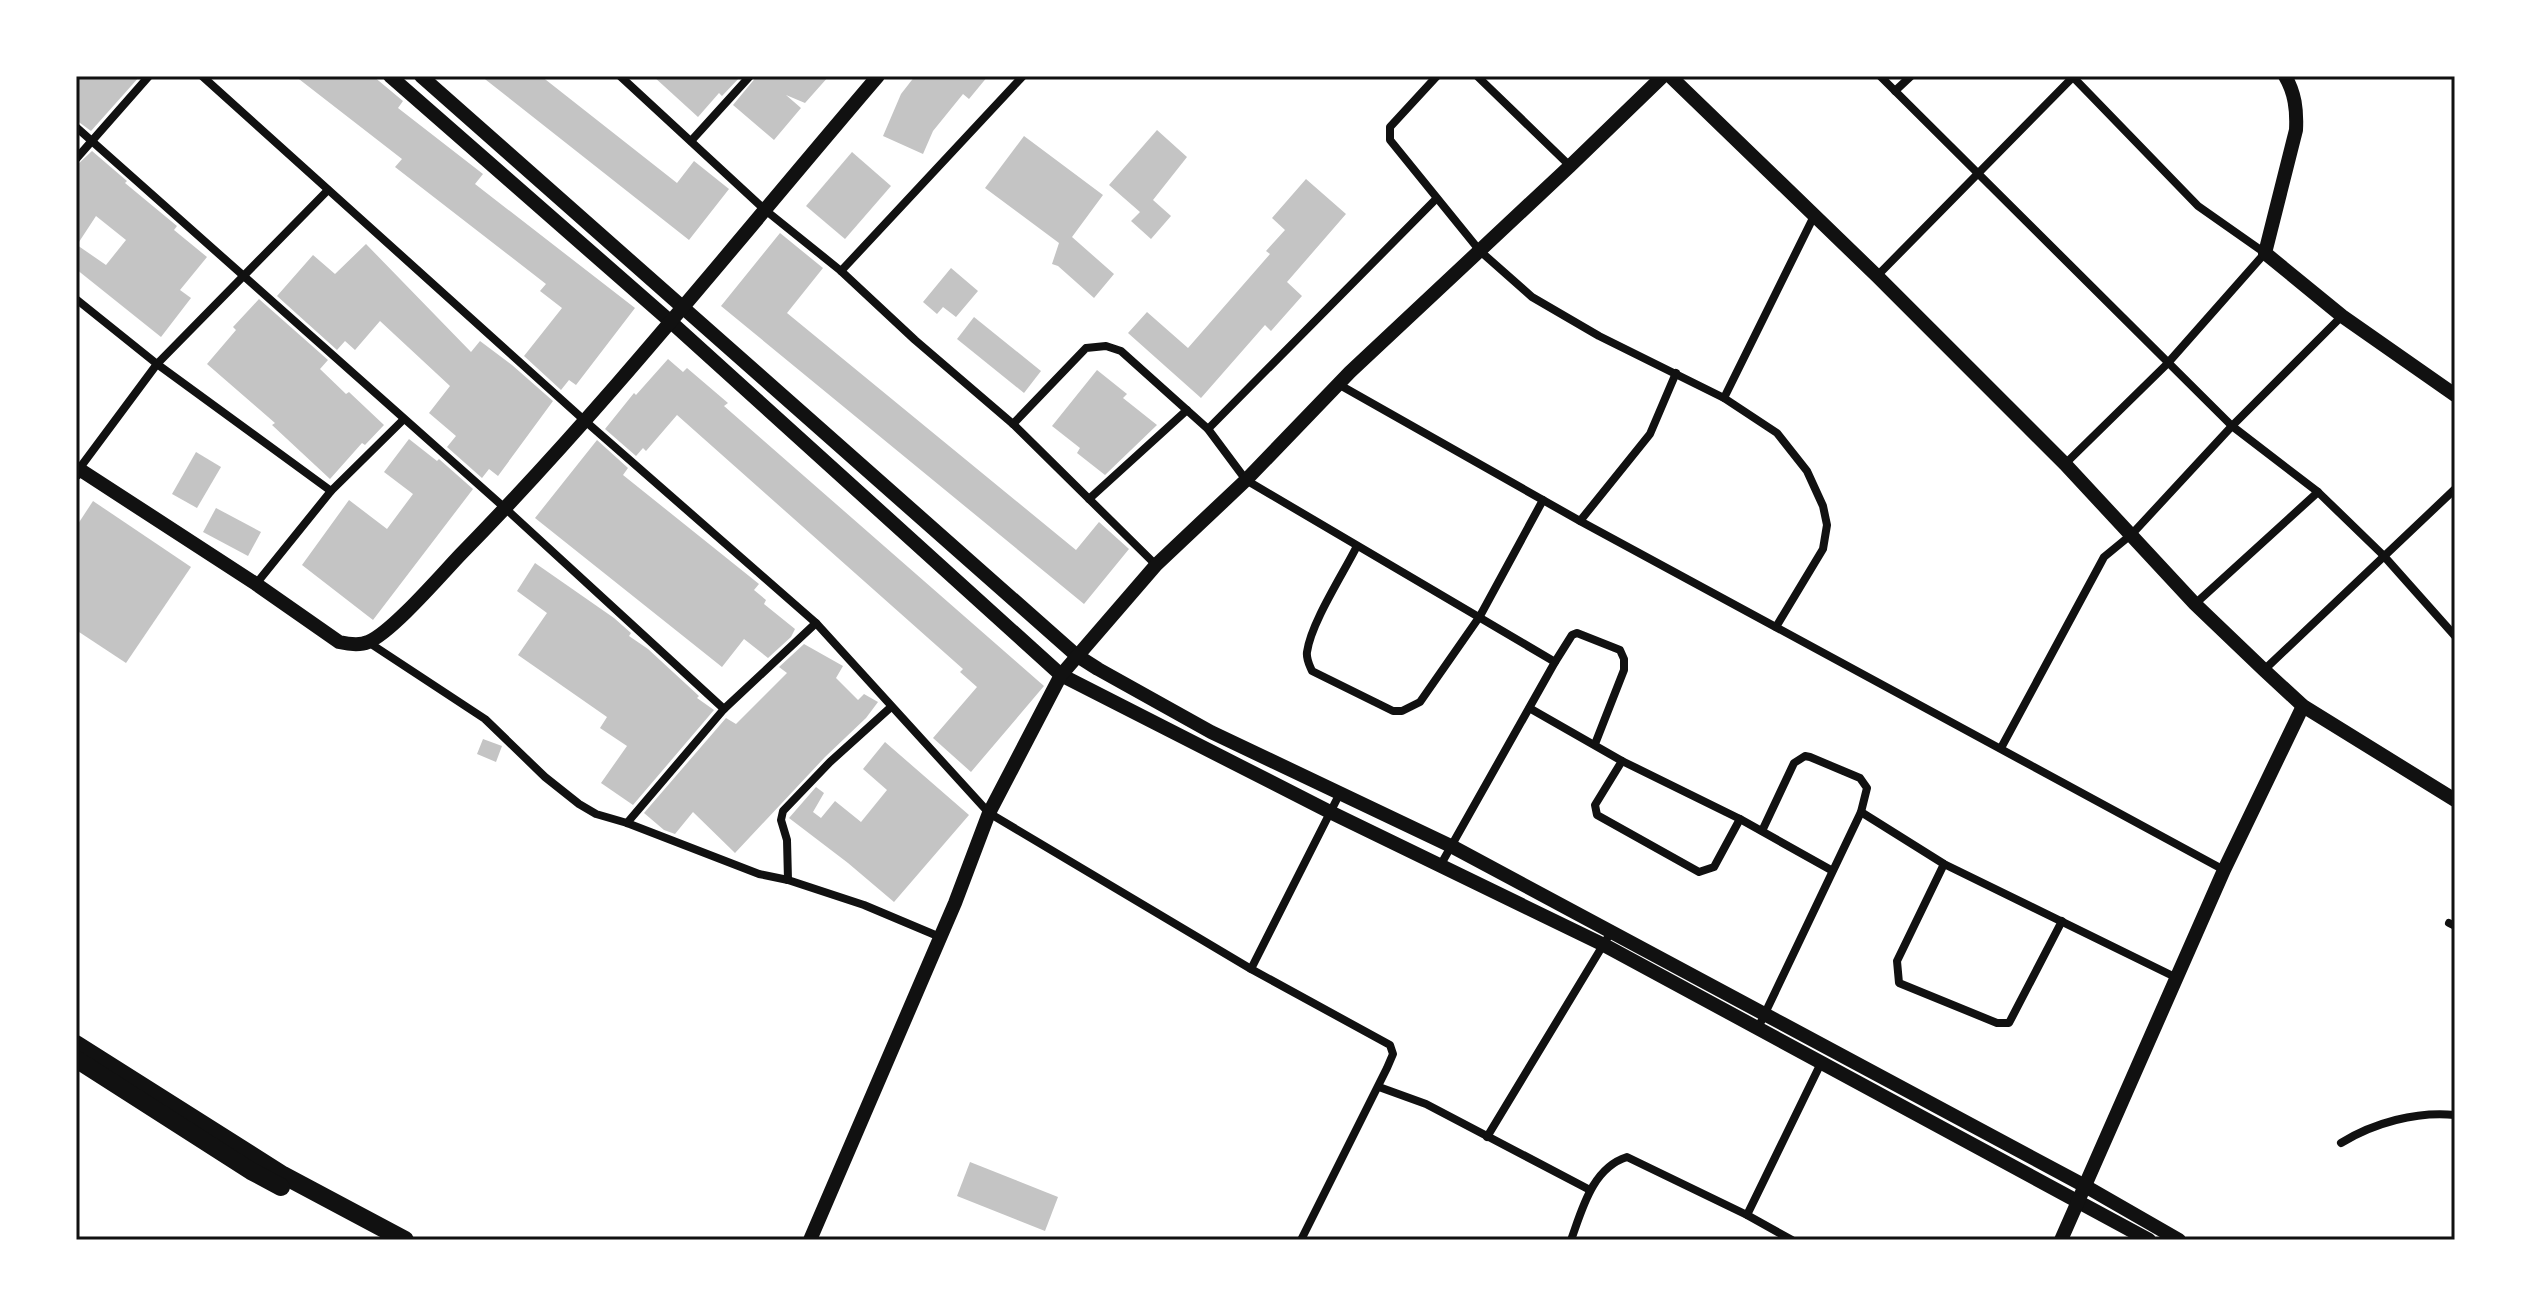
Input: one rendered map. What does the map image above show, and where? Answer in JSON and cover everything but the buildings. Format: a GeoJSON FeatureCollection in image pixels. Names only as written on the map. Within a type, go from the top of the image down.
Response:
{"type":"FeatureCollection","features":[{"type":"Feature","properties":{"kind":"main road"},"geometry":{"type":"LineString","coordinates":[[76,1044],[283,1175],[405,1240]]}},
{"type":"Feature","properties":{"kind":"main road"},"geometry":{"type":"LineString","coordinates":[[76,1059],[251,1171],[381,1240]]}},
{"type":"Feature","properties":{"kind":"street"},"geometry":{"type":"LineString","coordinates":[[76,159],[149,76]]}},
{"type":"Feature","properties":{"kind":"street"},"geometry":{"type":"LineString","coordinates":[[202,76],[584,420],[816,623],[989,813],[1251,969],[1387,1043],[1393,1054],[1379,1087],[1301,1240]]}},
{"type":"Feature","properties":{"kind":"street"},"geometry":{"type":"LineString","coordinates":[[390,76],[671,322],[1061,675],[1440,866],[1608,939]]}},
{"type":"Feature","properties":{"kind":"street"},"geometry":{"type":"LineString","coordinates":[[421,76],[1076,655],[1211,732],[1453,847],[1608,939],[1825,1056],[2149,1240]]}},
{"type":"Feature","properties":{"kind":"street"},"geometry":{"type":"LineString","coordinates":[[620,76],[764,209],[841,271],[1013,424],[1156,565]]}},
{"type":"Feature","properties":{"kind":"street"},"geometry":{"type":"LineString","coordinates":[[691,141],[750,76]]}},
{"type":"Feature","properties":{"kind":"street"},"geometry":{"type":"LineString","coordinates":[[328,190],[157,364],[78,471],[256,584],[339,642],[354,645],[368,642],[405,612],[506,509],[684,308],[878,76]]}},
{"type":"Feature","properties":{"kind":"street"},"geometry":{"type":"LineString","coordinates":[[841,271],[1023,76]]}},
{"type":"Feature","properties":{"kind":"street"},"geometry":{"type":"LineString","coordinates":[[1437,76],[1390,127],[1390,133],[1397,151],[1480,251],[1532,297],[1599,336],[1724,398],[1777,433],[1807,471],[1823,506],[1827,525],[1823,549],[1776,627]]}},
{"type":"Feature","properties":{"kind":"street"},"geometry":{"type":"LineString","coordinates":[[1477,76],[1570,166]]}},
{"type":"Feature","properties":{"kind":"street"},"geometry":{"type":"LineString","coordinates":[[810,1240],[940,937],[989,813],[1061,675],[1156,565],[1246,480],[1338,384],[1663,76]]}},
{"type":"Feature","properties":{"kind":"street"},"geometry":{"type":"LineString","coordinates":[[1670,76],[1877,276],[2065,464],[2195,604],[2303,706],[2455,800]]}},
{"type":"Feature","properties":{"kind":"street"},"geometry":{"type":"LineString","coordinates":[[1880,76],[2232,426],[2318,492],[2383,555],[2455,636]]}},
{"type":"Feature","properties":{"kind":"street"},"geometry":{"type":"LineString","coordinates":[[1895,91],[1911,76]]}},
{"type":"Feature","properties":{"kind":"street"},"geometry":{"type":"LineString","coordinates":[[1877,276],[2073,76],[2198,206],[2265,253],[2342,316],[2455,395]]}},
{"type":"Feature","properties":{"kind":"street"},"geometry":{"type":"LineString","coordinates":[[2065,464],[2167,364],[2265,253],[2296,130],[2293,89],[2285,76]]}},
{"type":"Feature","properties":{"kind":"street"},"geometry":{"type":"LineString","coordinates":[[76,127],[506,509],[724,709]]}},
{"type":"Feature","properties":{"kind":"street"},"geometry":{"type":"LineString","coordinates":[[1208,429],[1436,199]]}},
{"type":"Feature","properties":{"kind":"street"},"geometry":{"type":"LineString","coordinates":[[1724,398],[1814,216]]}},
{"type":"Feature","properties":{"kind":"street"},"geometry":{"type":"LineString","coordinates":[[76,299],[157,364],[331,491]]}},
{"type":"Feature","properties":{"kind":"street"},"geometry":{"type":"LineString","coordinates":[[2001,748],[2099,565],[2112,548],[2132,534],[2232,426],[2342,316]]}},
{"type":"Feature","properties":{"kind":"street"},"geometry":{"type":"LineString","coordinates":[[1013,424],[1086,348],[1096,346],[1121,351],[1208,429],[1246,480],[1555,662]]}},
{"type":"Feature","properties":{"kind":"street"},"geometry":{"type":"LineString","coordinates":[[1580,521],[1650,434],[1676,373]]}},
{"type":"Feature","properties":{"kind":"street"},"geometry":{"type":"LineString","coordinates":[[1338,384],[1580,521],[2224,870]]}},
{"type":"Feature","properties":{"kind":"street"},"geometry":{"type":"LineString","coordinates":[[1089,499],[1187,410]]}},
{"type":"Feature","properties":{"kind":"street"},"geometry":{"type":"LineString","coordinates":[[256,584],[331,491],[403,420]]}},
{"type":"Feature","properties":{"kind":"street"},"geometry":{"type":"LineString","coordinates":[[2264,670],[2455,489]]}},
{"type":"Feature","properties":{"kind":"street"},"geometry":{"type":"LineString","coordinates":[[2195,604],[2318,492]]}},
{"type":"Feature","properties":{"kind":"street"},"geometry":{"type":"LineString","coordinates":[[1357,546],[1314,630],[1307,661],[1312,671],[1393,711],[1402,711],[1420,702],[1480,616],[1543,500]]}},
{"type":"Feature","properties":{"kind":"street"},"geometry":{"type":"LineString","coordinates":[[627,823],[724,709],[816,623]]}},
{"type":"Feature","properties":{"kind":"street"},"geometry":{"type":"LineString","coordinates":[[1440,866],[1555,662],[1572,635],[1580,633],[1623,653],[1624,670],[1595,744]]}},
{"type":"Feature","properties":{"kind":"street"},"geometry":{"type":"LineString","coordinates":[[368,642],[485,719],[545,777],[596,814],[759,874],[788,880],[864,905],[940,937]]}},
{"type":"Feature","properties":{"kind":"street"},"geometry":{"type":"LineString","coordinates":[[2061,1240],[2224,870],[2303,706]]}},
{"type":"Feature","properties":{"kind":"street"},"geometry":{"type":"LineString","coordinates":[[788,880],[787,840],[781,820],[783,811],[830,762],[891,707]]}},
{"type":"Feature","properties":{"kind":"street"},"geometry":{"type":"LineString","coordinates":[[1531,709],[1622,761],[1740,819],[1831,870]]}},
{"type":"Feature","properties":{"kind":"street"},"geometry":{"type":"LineString","coordinates":[[1762,831],[1794,763],[1805,756],[1860,778],[1865,783],[1868,793],[1861,812],[1831,870],[1762,1022]]}},
{"type":"Feature","properties":{"kind":"street"},"geometry":{"type":"LineString","coordinates":[[1622,761],[1595,805],[1597,815],[1699,872],[1714,867],[1740,819]]}},
{"type":"Feature","properties":{"kind":"street"},"geometry":{"type":"LineString","coordinates":[[1251,969],[1340,793]]}},
{"type":"Feature","properties":{"kind":"street"},"geometry":{"type":"LineString","coordinates":[[1861,812],[1944,864],[2177,978]]}},
{"type":"Feature","properties":{"kind":"street"},"geometry":{"type":"LineString","coordinates":[[1944,864],[1897,961],[1899,983],[1997,1023],[2009,1023],[2062,921]]}},
{"type":"Feature","properties":{"kind":"street"},"geometry":{"type":"LineString","coordinates":[[1487,1137],[1608,939]]}},
{"type":"Feature","properties":{"kind":"street"},"geometry":{"type":"LineString","coordinates":[[1825,1056],[2085,1186],[2179,1240]]}},
{"type":"Feature","properties":{"kind":"street"},"geometry":{"type":"LineString","coordinates":[[1747,1215],[1825,1056]]}},
{"type":"Feature","properties":{"kind":"street"},"geometry":{"type":"LineString","coordinates":[[1379,1087],[1426,1104],[1590,1190]]}},
{"type":"Feature","properties":{"kind":"street"},"geometry":{"type":"LineString","coordinates":[[2341,1143],[2363,1130],[2388,1123],[2427,1114],[2455,1115]]}},
{"type":"Feature","properties":{"kind":"street"},"geometry":{"type":"LineString","coordinates":[[1571,1240],[1590,1190],[1609,1167],[1627,1157],[1792,1240]]}}]}
